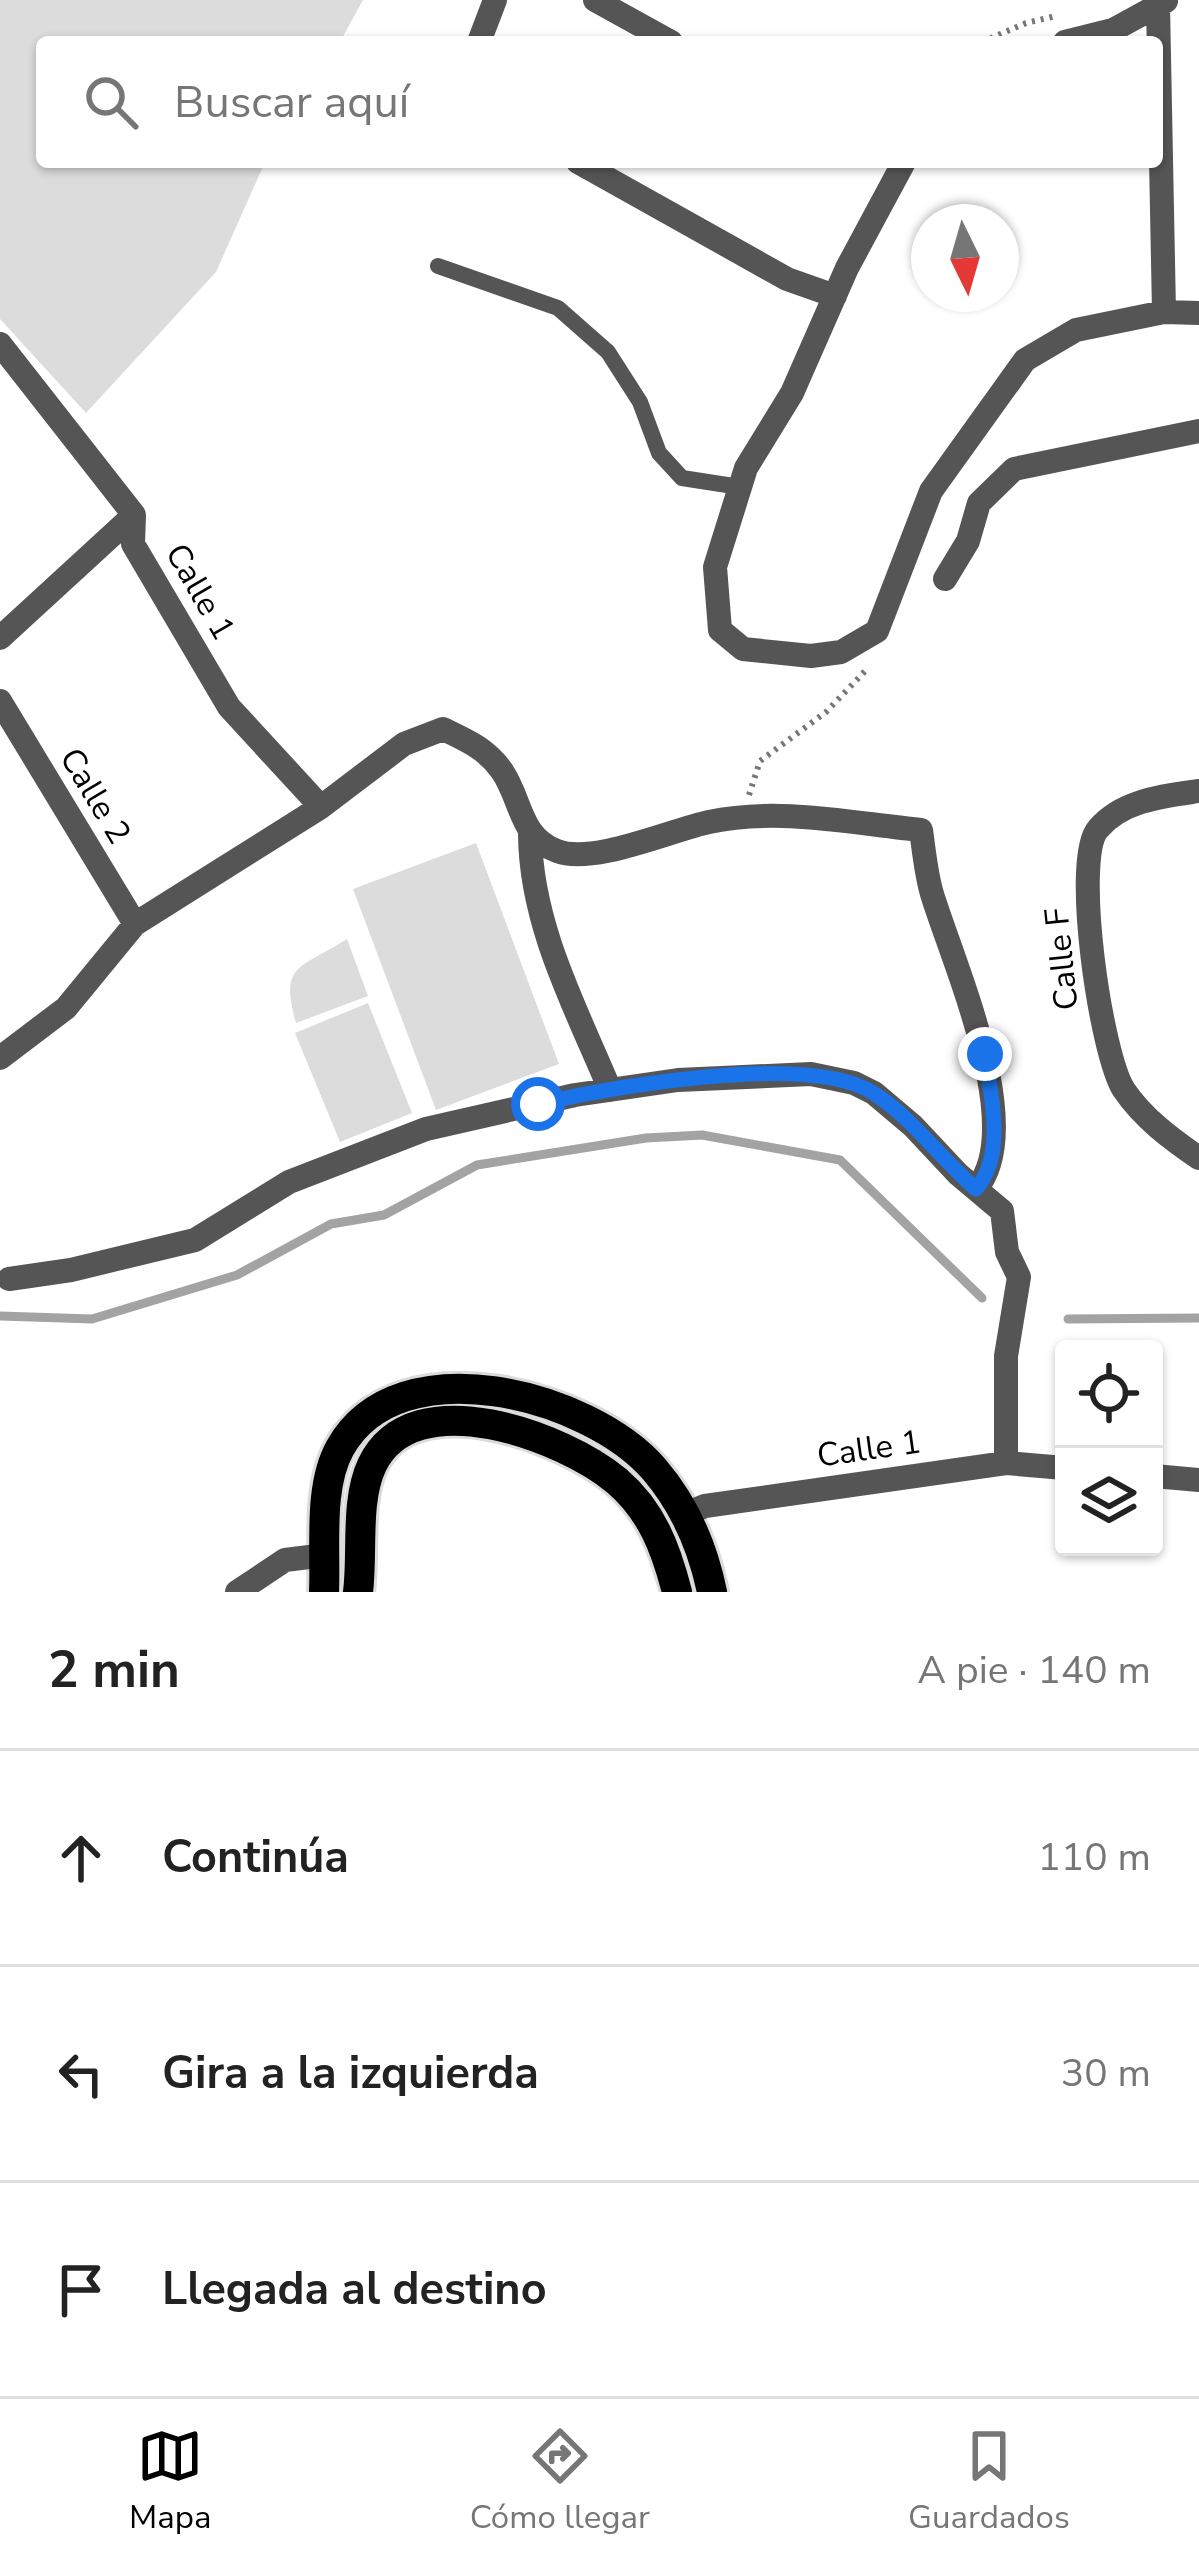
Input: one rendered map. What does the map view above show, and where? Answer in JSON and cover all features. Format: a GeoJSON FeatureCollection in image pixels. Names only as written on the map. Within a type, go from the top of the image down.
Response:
{"type":"FeatureCollection","features":[{"type":"Feature","properties":{"kind":"main road"},"geometry":{"type":"LineString","coordinates":[[324,1592],[332,1464],[353,1427],[376,1410],[440,1389],[518,1395],[594,1422],[653,1468],[685,1514],[712,1592]]}},
{"type":"Feature","properties":{"kind":"main road"},"geometry":{"type":"LineString","coordinates":[[358,1592],[366,1486],[373,1464],[384,1448],[432,1422],[467,1420],[550,1442],[591,1462],[619,1483],[656,1528],[677,1592]]}},
{"type":"Feature","properties":{"kind":"main road"},"geometry":{"type":"LineString","coordinates":[[656,1528],[685,1514]]}},
{"type":"Feature","properties":{"kind":"main road"},"geometry":{"type":"LineString","coordinates":[[326,1555],[361,1557]]}},
{"type":"Feature","properties":{"kind":"street"},"geometry":{"type":"LineString","coordinates":[[480,36],[495,0]]}},
{"type":"Feature","properties":{"kind":"street"},"geometry":{"type":"LineString","coordinates":[[595,0],[660,36]]}},
{"type":"Feature","properties":{"kind":"street"},"geometry":{"type":"LineString","coordinates":[[1089,36],[1113,30],[1163,3],[1163,312]]}},
{"type":"Feature","properties":{"kind":"street"},"geometry":{"type":"LineString","coordinates":[[589,168],[788,279],[835,296]]}},
{"type":"Feature","properties":{"kind":"street"},"geometry":{"type":"LineString","coordinates":[[901,168],[792,393],[746,467],[715,567],[720,630],[743,649],[811,656],[841,652],[877,631],[931,490],[1025,360],[1076,330],[1163,312],[1199,313]]}},
{"type":"Feature","properties":{"kind":"street","name":"Calle 1"},"geometry":{"type":"LineString","coordinates":[[0,344],[134,515],[133,544],[229,707],[321,807]]}},
{"type":"Feature","properties":{"kind":"street"},"geometry":{"type":"LineString","coordinates":[[945,580],[968,541],[979,503],[1014,469],[1199,430]]}},
{"type":"Feature","properties":{"kind":"street"},"geometry":{"type":"LineString","coordinates":[[0,638],[134,515]]}},
{"type":"Feature","properties":{"kind":"street","name":"Calle 2"},"geometry":{"type":"LineString","coordinates":[[0,701],[134,924]]}},
{"type":"Feature","properties":{"kind":"street"},"geometry":{"type":"LineString","coordinates":[[0,1058],[66,1008],[134,924],[321,807],[404,744],[443,729],[483,748],[504,772],[530,835],[530,872],[540,920],[610,1090]]}},
{"type":"Feature","properties":{"kind":"street","name":"Calle F"},"geometry":{"type":"LineString","coordinates":[[1199,791],[1120,809],[1095,831],[1086,856],[1096,990],[1105,1041],[1123,1088],[1166,1136],[1199,1158]]}},
{"type":"Feature","properties":{"kind":"street"},"geometry":{"type":"LineString","coordinates":[[530,835],[560,854],[620,849],[678,830],[741,818],[784,816],[921,830],[931,889],[985,1054],[993,1112],[991,1164],[976,1189]]}},
{"type":"Feature","properties":{"kind":"street"},"geometry":{"type":"LineString","coordinates":[[9,1279],[70,1270],[195,1240],[289,1182],[426,1129],[678,1080],[789,1074],[833,1077],[874,1093],[1002,1211],[1007,1252],[1018,1277],[1006,1356],[1006,1462]]}},
{"type":"Feature","properties":{"kind":"street","name":"Calle 1"},"geometry":{"type":"LineString","coordinates":[[685,1514],[704,1506],[1006,1462],[1055,1467]]}},
{"type":"Feature","properties":{"kind":"street"},"geometry":{"type":"LineString","coordinates":[[1163,1477],[1199,1480]]}},
{"type":"Feature","properties":{"kind":"street"},"geometry":{"type":"LineString","coordinates":[[237,1592],[285,1560],[326,1555]]}},
{"type":"Feature","properties":{"kind":"lane"},"geometry":{"type":"LineString","coordinates":[[438,266],[558,308],[608,352],[640,403],[659,453],[682,478],[740,487]]}},
{"type":"Feature","properties":{"kind":"path"},"geometry":{"type":"LineString","coordinates":[[741,818],[760,760],[826,712],[874,662],[877,631]]}},
{"type":"Feature","properties":{"kind":"shaded area"},"geometry":{"type":"Polygon","coordinates":[[[0,0],[363,0],[343,36],[36,36],[36,168],[262,168],[216,272],[86,413],[0,319],[0,0]]]}},
{"type":"Feature","properties":{"kind":"shaded area"},"geometry":{"type":"Polygon","coordinates":[[[476,843],[559,1064],[436,1110],[353,889],[476,843]]]}},
{"type":"Feature","properties":{"kind":"shaded area"},"geometry":{"type":"Polygon","coordinates":[[[347,939],[368,996],[296,1023],[292,978],[306,963],[347,939]]]}},
{"type":"Feature","properties":{"kind":"shaded area"},"geometry":{"type":"Polygon","coordinates":[[[368,1003],[412,1113],[340,1142],[295,1033],[368,1003]]]}},
{"type":"Feature","properties":{"kind":"waterway"},"geometry":{"type":"LineString","coordinates":[[0,1316],[92,1319],[237,1275],[331,1224],[384,1215],[477,1165],[646,1138],[702,1135],[840,1160],[982,1298]]}},
{"type":"Feature","properties":{"kind":"waterway"},"geometry":{"type":"LineString","coordinates":[[1068,1319],[1199,1318]]}},
{"type":"Feature","properties":{"kind":"route"},"geometry":{"type":"LineString","coordinates":[[538,1104],[678,1080],[789,1074],[833,1077],[874,1093],[976,1189],[991,1164],[993,1112],[985,1054]]}}]}
